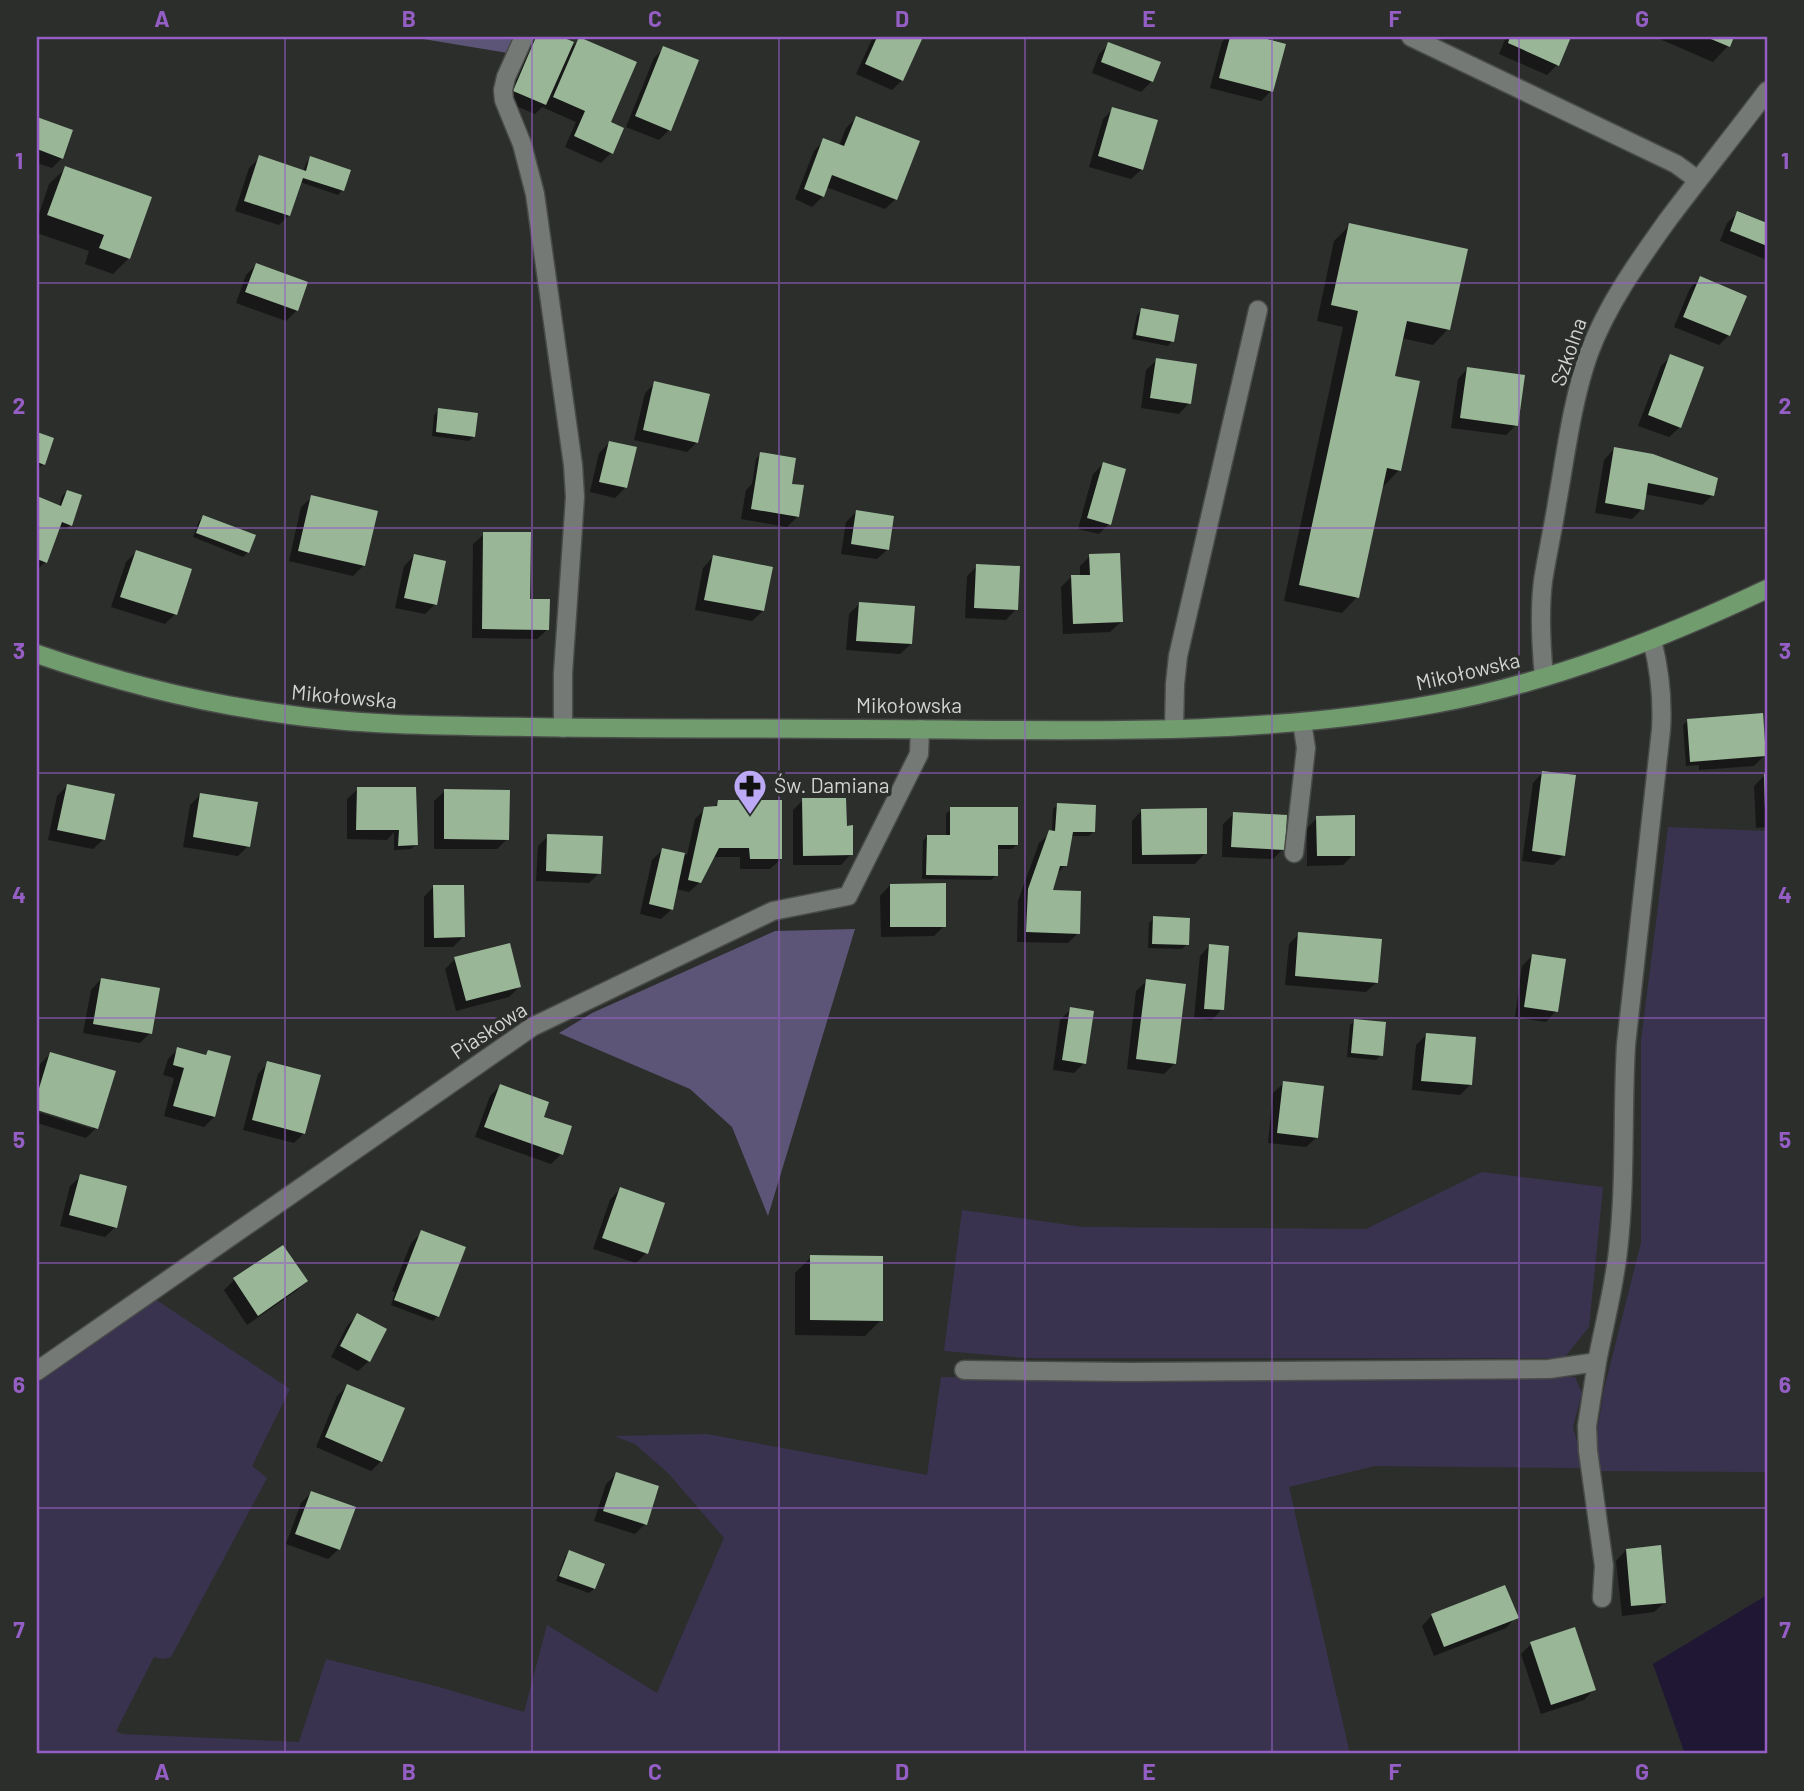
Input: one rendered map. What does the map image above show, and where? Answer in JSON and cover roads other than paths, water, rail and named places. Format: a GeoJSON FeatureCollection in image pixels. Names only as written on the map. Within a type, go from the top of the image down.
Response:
{"type":"FeatureCollection","features":[{"type":"Feature","properties":{"kind":"main road","name":"Mikołowska"},"geometry":{"type":"LineString","coordinates":[[37,654],[146,688],[276,713],[395,725],[920,729],[1256,725],[1353,717],[1503,689],[1652,640],[1767,589]]}},
{"type":"Feature","properties":{"kind":"street"},"geometry":{"type":"LineString","coordinates":[[524,37],[506,77],[504,100],[522,144],[535,194],[573,465],[575,498],[563,673],[563,728]]}},
{"type":"Feature","properties":{"kind":"street"},"geometry":{"type":"LineString","coordinates":[[1411,37],[1676,164],[1698,180]]}},
{"type":"Feature","properties":{"kind":"street","name":"Szkolna"},"geometry":{"type":"LineString","coordinates":[[1544,677],[1541,620],[1543,583],[1578,395],[1600,326],[1625,281],[1767,91]]}},
{"type":"Feature","properties":{"kind":"street"},"geometry":{"type":"LineString","coordinates":[[1174,728],[1178,656],[1258,310]]}},
{"type":"Feature","properties":{"kind":"street"},"geometry":{"type":"LineString","coordinates":[[1602,1598],[1604,1566],[1587,1426],[1618,1252],[1623,1181],[1626,1045],[1663,700],[1659,665],[1652,640]]}},
{"type":"Feature","properties":{"kind":"street"},"geometry":{"type":"LineString","coordinates":[[1294,853],[1306,748],[1302,722]]}},
{"type":"Feature","properties":{"kind":"street","name":"Piaskowa"},"geometry":{"type":"LineString","coordinates":[[37,1371],[532,1027],[773,911],[848,896],[919,754],[920,729]]}},
{"type":"Feature","properties":{"kind":"street"},"geometry":{"type":"LineString","coordinates":[[964,1370],[1521,1370],[1597,1362]]}},
{"type":"Feature","properties":{"kind":"place","name":"Św. Damiana"},"geometry":{"type":"Point","coordinates":[750,816]}}]}
